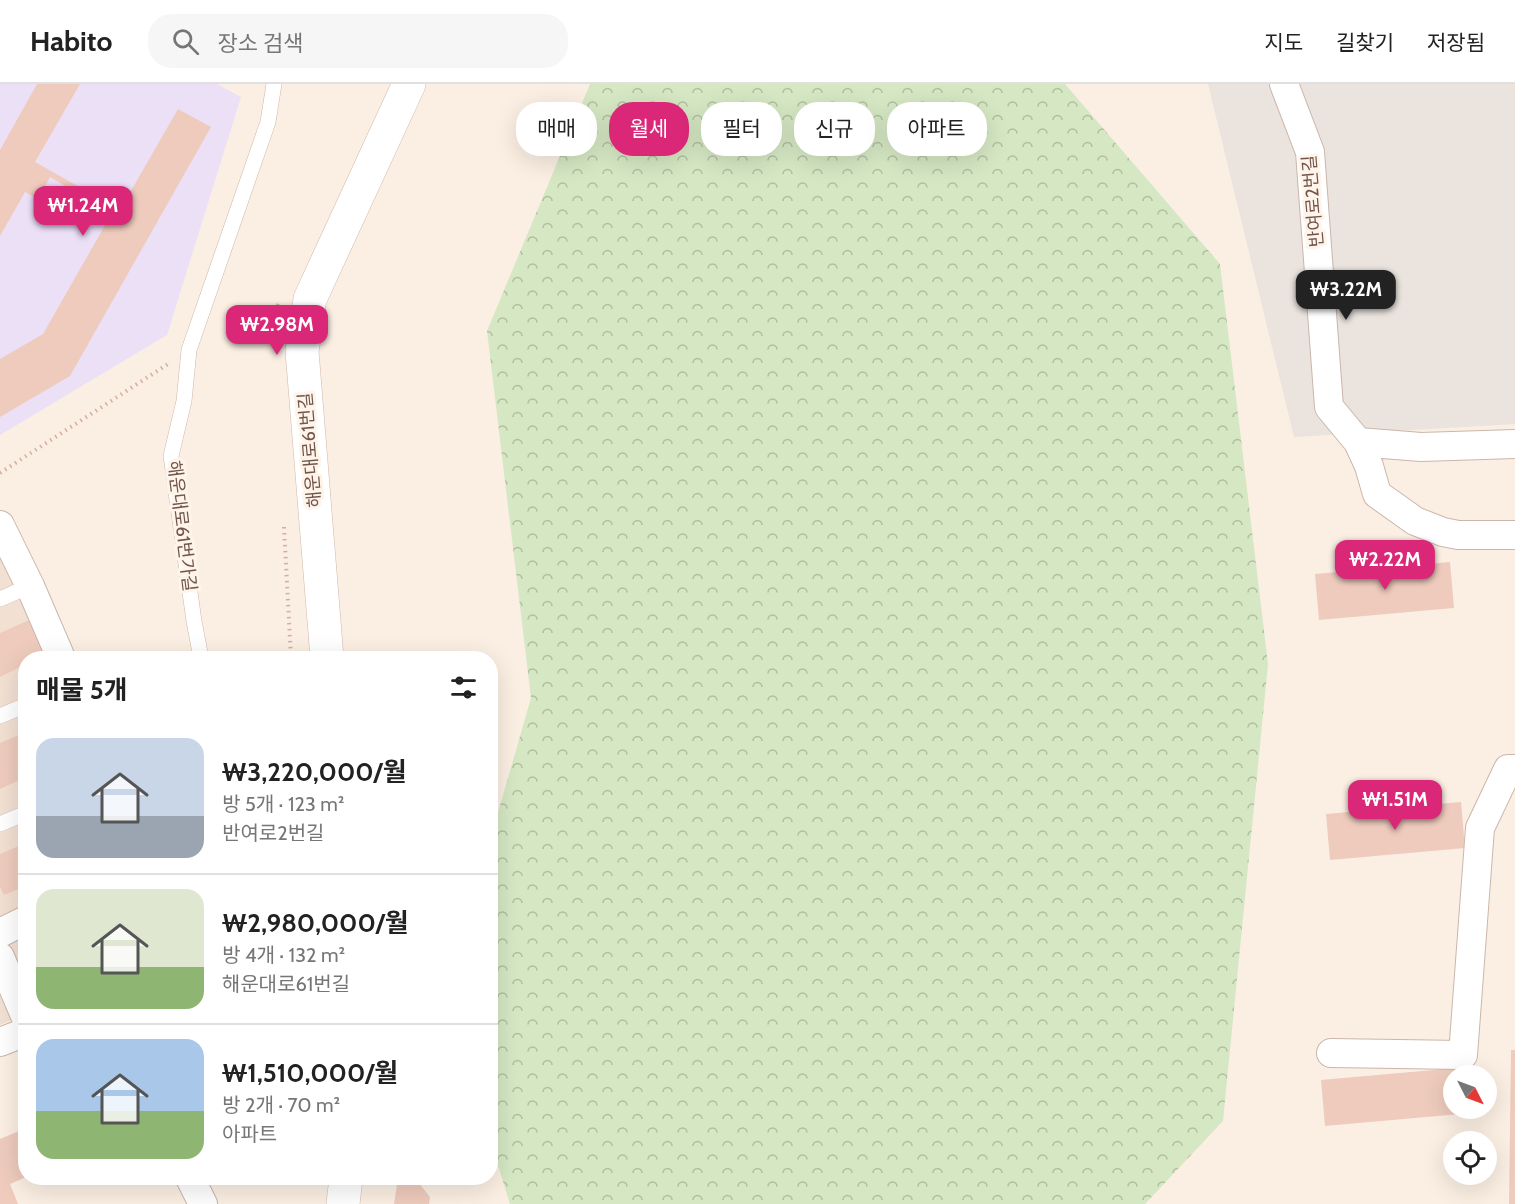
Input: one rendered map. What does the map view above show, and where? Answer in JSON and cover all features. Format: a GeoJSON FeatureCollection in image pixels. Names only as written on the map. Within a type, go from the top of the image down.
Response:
{"type":"FeatureCollection","features":[{"type":"Feature","properties":{"kind":"main road","name":"해운대로61번길"},"geometry":{"type":"LineString","coordinates":[[326,651],[302,351],[310,299],[409,84]]}},
{"type":"Feature","properties":{"kind":"main road"},"geometry":{"type":"LineString","coordinates":[[343,1204],[345,1185]]}},
{"type":"Feature","properties":{"kind":"street","name":"반여로2번길"},"geometry":{"type":"LineString","coordinates":[[1284,84],[1310,152],[1329,407],[1358,442],[1369,466],[1377,494],[1414,521],[1458,535],[1515,535]]}},
{"type":"Feature","properties":{"kind":"street"},"geometry":{"type":"LineString","coordinates":[[1358,442],[1421,447],[1515,444]]}},
{"type":"Feature","properties":{"kind":"street"},"geometry":{"type":"LineString","coordinates":[[0,525],[30,585],[58,651]]}},
{"type":"Feature","properties":{"kind":"street"},"geometry":{"type":"LineString","coordinates":[[1331,1053],[1463,1055],[1480,828],[1508,769],[1515,769]]}},
{"type":"Feature","properties":{"kind":"street"},"geometry":{"type":"LineString","coordinates":[[0,933],[18,925]]}},
{"type":"Feature","properties":{"kind":"street"},"geometry":{"type":"LineString","coordinates":[[0,957],[18,999]]}},
{"type":"Feature","properties":{"kind":"street"},"geometry":{"type":"LineString","coordinates":[[0,1042],[18,1035]]}},
{"type":"Feature","properties":{"kind":"street"},"geometry":{"type":"LineString","coordinates":[[194,1185],[203,1204]]}},
{"type":"Feature","properties":{"kind":"lane","name":"해운대로61번가길"},"geometry":{"type":"LineString","coordinates":[[200,651],[171,456],[184,401],[189,350],[268,122],[274,84]]}},
{"type":"Feature","properties":{"kind":"lane"},"geometry":{"type":"LineString","coordinates":[[0,599],[30,585]]}},
{"type":"Feature","properties":{"kind":"lane"},"geometry":{"type":"LineString","coordinates":[[0,716],[18,708]]}},
{"type":"Feature","properties":{"kind":"lane"},"geometry":{"type":"LineString","coordinates":[[0,824],[18,816]]}},
{"type":"Feature","properties":{"kind":"path"},"geometry":{"type":"LineString","coordinates":[[0,473],[189,350]]}},
{"type":"Feature","properties":{"kind":"shaded area"},"geometry":{"type":"Polygon","coordinates":[[[0,84],[217,84],[241,97],[167,335],[0,435],[0,84]]]}},
{"type":"Feature","properties":{"kind":"shaded area"},"geometry":{"type":"Polygon","coordinates":[[[1208,84],[1515,84],[1515,424],[1294,437],[1208,84]]]}},
{"type":"Feature","properties":{"kind":"shaded area"},"geometry":{"type":"Polygon","coordinates":[[[0,510],[62,651],[18,651],[18,1017],[0,1025],[0,510]]]}},
{"type":"Feature","properties":{"kind":"green space"},"geometry":{"type":"Polygon","coordinates":[[[590,84],[1065,84],[1220,264],[1268,664],[1223,1121],[1145,1204],[510,1204],[498,1165],[498,812],[531,698],[487,331],[560,156],[597,156],[597,102],[582,102],[590,84]]]}},
{"type":"Feature","properties":{"kind":"building"},"geometry":{"type":"Polygon","coordinates":[[[37,84],[80,84],[35,162],[120,210],[178,109],[211,127],[70,376],[0,417],[0,359],[43,334],[112,213],[50,177],[38,199],[25,192],[0,236],[0,150],[37,84]]]}},
{"type":"Feature","properties":{"kind":"building"},"geometry":{"type":"Polygon","coordinates":[[[1450,562],[1454,608],[1319,620],[1315,574],[1450,562]]]}},
{"type":"Feature","properties":{"kind":"building"},"geometry":{"type":"Polygon","coordinates":[[[36,617],[52,651],[18,651],[18,668],[0,677],[0,633],[36,617]]]}},
{"type":"Feature","properties":{"kind":"building"},"geometry":{"type":"Polygon","coordinates":[[[18,735],[18,781],[0,789],[0,743],[18,735]]]}},
{"type":"Feature","properties":{"kind":"building"},"geometry":{"type":"Polygon","coordinates":[[[1461,802],[1465,848],[1330,860],[1326,814],[1461,802]]]}},
{"type":"Feature","properties":{"kind":"building"},"geometry":{"type":"Polygon","coordinates":[[[18,846],[18,889],[4,895],[0,887],[0,854],[18,846]]]}},
{"type":"Feature","properties":{"kind":"building"},"geometry":{"type":"Polygon","coordinates":[[[1511,1050],[1515,1050],[1515,1204],[1509,1204],[1511,1050]]]}},
{"type":"Feature","properties":{"kind":"building"},"geometry":{"type":"Polygon","coordinates":[[[1443,1069],[1443,1116],[1325,1126],[1321,1080],[1443,1069]]]}},
{"type":"Feature","properties":{"kind":"building"},"geometry":{"type":"Polygon","coordinates":[[[18,1131],[18,1180],[10,1184],[18,1204],[0,1204],[0,1139],[18,1131]]]}},
{"type":"Feature","properties":{"kind":"building"},"geometry":{"type":"Polygon","coordinates":[[[397,1185],[421,1185],[430,1197],[429,1204],[394,1204],[397,1185]]]}}]}
